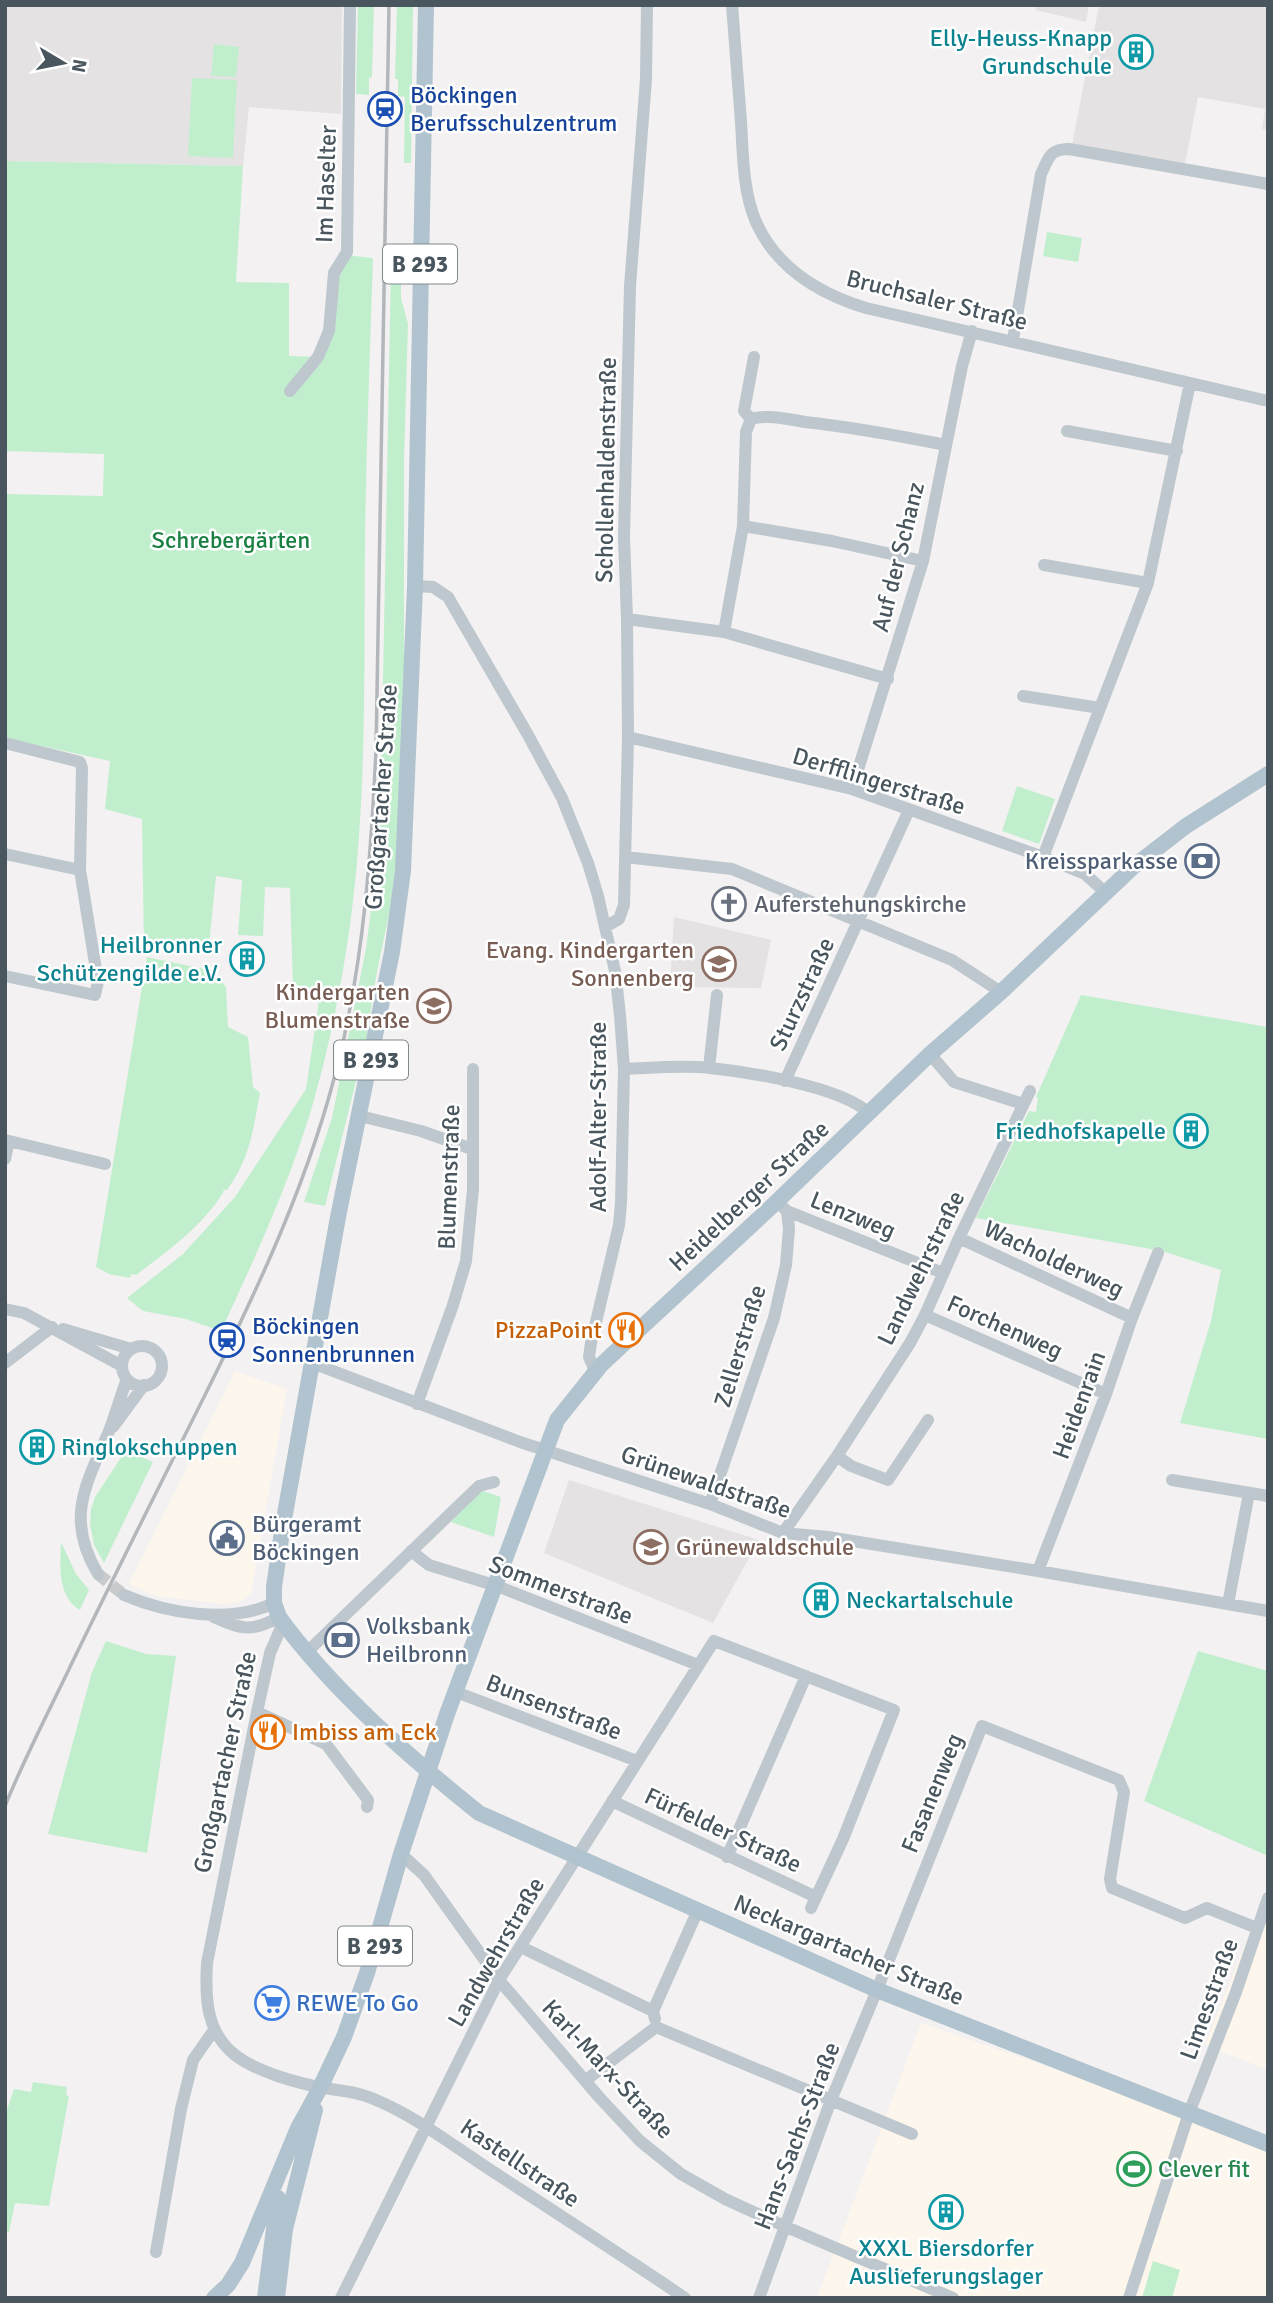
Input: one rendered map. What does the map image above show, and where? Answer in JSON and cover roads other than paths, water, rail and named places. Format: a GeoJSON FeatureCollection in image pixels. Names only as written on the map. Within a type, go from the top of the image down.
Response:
{"type":"FeatureCollection","features":[{"type":"Feature","properties":{"kind":"main road","name":"Großgartacher Straße"},"geometry":{"type":"LineString","coordinates":[[279,1615],[276,1566],[338,1217],[392,952],[403,872],[415,586],[426,5]]}},
{"type":"Feature","properties":{"kind":"main road","name":"Heidelberger Straße"},"geometry":{"type":"LineString","coordinates":[[428,1771],[557,1420],[595,1371],[782,1206],[869,1113],[930,1054],[1155,849],[1268,774]]}},
{"type":"Feature","properties":{"kind":"main road","name":"Neckargartacher Straße"},"geometry":{"type":"LineString","coordinates":[[279,1615],[307,1652],[348,1696],[428,1771],[479,1813],[877,1990],[1268,2144]]}},
{"type":"Feature","properties":{"kind":"main road","name":"B 293"},"geometry":{"type":"LineString","coordinates":[[214,2298],[228,2285],[242,2263],[298,2128],[344,2037],[367,1973],[428,1771]]}},
{"type":"Feature","properties":{"kind":"main road","name":"B 293"},"geometry":{"type":"LineString","coordinates":[[277,2298],[285,2229],[320,2088]]}},
{"type":"Feature","properties":{"kind":"main road"},"geometry":{"type":"LineString","coordinates":[[265,2298],[282,2171]]}},
{"type":"Feature","properties":{"kind":"street","name":"Im Haselter"},"geometry":{"type":"LineString","coordinates":[[290,391],[318,357],[329,331],[334,273],[347,252],[351,5]]}},
{"type":"Feature","properties":{"kind":"street","name":"Schollenhaldenstraße"},"geometry":{"type":"LineString","coordinates":[[605,927],[619,919],[624,905],[628,737],[624,537],[630,276],[645,91],[647,5]]}},
{"type":"Feature","properties":{"kind":"street","name":"Bruchsaler Straße"},"geometry":{"type":"LineString","coordinates":[[732,5],[747,187],[757,223],[776,253],[795,273],[833,297],[866,307],[1268,401]]}},
{"type":"Feature","properties":{"kind":"street"},"geometry":{"type":"LineString","coordinates":[[1013,340],[1041,174],[1050,155],[1058,149],[1268,184]]}},
{"type":"Feature","properties":{"kind":"street","name":"Auf der Schanz"},"geometry":{"type":"LineString","coordinates":[[852,789],[923,561],[962,366],[972,331]]}},
{"type":"Feature","properties":{"kind":"street"},"geometry":{"type":"LineString","coordinates":[[751,419],[744,411],[754,357]]}},
{"type":"Feature","properties":{"kind":"street"},"geometry":{"type":"LineString","coordinates":[[1042,857],[1148,583],[1190,383]]}},
{"type":"Feature","properties":{"kind":"street"},"geometry":{"type":"LineString","coordinates":[[751,419],[775,418],[829,424],[946,445]]}},
{"type":"Feature","properties":{"kind":"street"},"geometry":{"type":"LineString","coordinates":[[724,632],[743,526],[746,432],[751,419]]}},
{"type":"Feature","properties":{"kind":"street"},"geometry":{"type":"LineString","coordinates":[[1068,431],[1177,451]]}},
{"type":"Feature","properties":{"kind":"street"},"geometry":{"type":"LineString","coordinates":[[743,526],[832,541],[923,561]]}},
{"type":"Feature","properties":{"kind":"street"},"geometry":{"type":"LineString","coordinates":[[1044,565],[1148,583]]}},
{"type":"Feature","properties":{"kind":"street","name":"Adolf-Alter-Straße"},"geometry":{"type":"LineString","coordinates":[[415,586],[433,587],[448,597],[528,735],[562,798],[588,863],[605,927],[615,971],[624,1069],[621,1203],[619,1225],[591,1343],[589,1357],[595,1371]]}},
{"type":"Feature","properties":{"kind":"street"},"geometry":{"type":"LineString","coordinates":[[627,619],[724,632],[888,679]]}},
{"type":"Feature","properties":{"kind":"street"},"geometry":{"type":"LineString","coordinates":[[1023,695],[1100,708]]}},
{"type":"Feature","properties":{"kind":"street","name":"Derfflingerstraße"},"geometry":{"type":"LineString","coordinates":[[628,737],[852,789],[1085,874],[1106,893]]}},
{"type":"Feature","properties":{"kind":"street"},"geometry":{"type":"LineString","coordinates":[[5,743],[67,757],[80,762],[84,772],[80,870],[97,982],[95,995],[5,976]]}},
{"type":"Feature","properties":{"kind":"street","name":"Sturzstraße"},"geometry":{"type":"LineString","coordinates":[[785,1081],[909,810]]}},
{"type":"Feature","properties":{"kind":"street"},"geometry":{"type":"LineString","coordinates":[[5,854],[80,870]]}},
{"type":"Feature","properties":{"kind":"street"},"geometry":{"type":"LineString","coordinates":[[625,857],[732,869],[952,960],[1000,992]]}},
{"type":"Feature","properties":{"kind":"street"},"geometry":{"type":"LineString","coordinates":[[709,1068],[717,995]]}},
{"type":"Feature","properties":{"kind":"street"},"geometry":{"type":"LineString","coordinates":[[930,1054],[954,1082],[1023,1104]]}},
{"type":"Feature","properties":{"kind":"street"},"geometry":{"type":"LineString","coordinates":[[624,1069],[709,1068],[785,1081],[862,1106],[869,1113]]}},
{"type":"Feature","properties":{"kind":"street","name":"Blumenstraße"},"geometry":{"type":"LineString","coordinates":[[417,1404],[466,1261],[473,1189],[473,1069]]}},
{"type":"Feature","properties":{"kind":"street","name":"Landwehrstraße"},"geometry":{"type":"LineString","coordinates":[[783,1533],[837,1456],[910,1343],[1030,1091]]}},
{"type":"Feature","properties":{"kind":"street"},"geometry":{"type":"LineString","coordinates":[[360,1116],[421,1131],[472,1149]]}},
{"type":"Feature","properties":{"kind":"street"},"geometry":{"type":"LineString","coordinates":[[5,1159],[7,1141],[104,1164]]}},
{"type":"Feature","properties":{"kind":"street","name":"Lenzweg"},"geometry":{"type":"LineString","coordinates":[[782,1206],[943,1273]]}},
{"type":"Feature","properties":{"kind":"street","name":"Zellerstraße"},"geometry":{"type":"LineString","coordinates":[[710,1504],[774,1318],[786,1265],[789,1229],[782,1206]]}},
{"type":"Feature","properties":{"kind":"street","name":"Wacholderweg"},"geometry":{"type":"LineString","coordinates":[[959,1238],[1132,1318]]}},
{"type":"Feature","properties":{"kind":"street","name":"Heidenrain"},"geometry":{"type":"LineString","coordinates":[[1038,1571],[1158,1253]]}},
{"type":"Feature","properties":{"kind":"street"},"geometry":{"type":"LineString","coordinates":[[5,1309],[24,1313],[52,1327],[131,1349],[141,1346],[151,1348],[159,1354],[162,1364],[160,1374],[154,1382],[135,1384],[127,1379],[122,1366],[106,1355],[64,1337],[52,1327]]}},
{"type":"Feature","properties":{"kind":"street","name":"Forchenweg"},"geometry":{"type":"LineString","coordinates":[[925,1315],[1106,1394]]}},
{"type":"Feature","properties":{"kind":"street"},"geometry":{"type":"LineString","coordinates":[[5,1363],[52,1327]]}},
{"type":"Feature","properties":{"kind":"street"},"geometry":{"type":"LineString","coordinates":[[122,1366],[131,1349]]}},
{"type":"Feature","properties":{"kind":"street","name":"Grünewaldstraße"},"geometry":{"type":"LineString","coordinates":[[312,1363],[546,1451],[710,1504],[783,1533],[828,1537],[1268,1611]]}},
{"type":"Feature","properties":{"kind":"street"},"geometry":{"type":"LineString","coordinates":[[99,1574],[90,1560],[79,1528],[87,1483],[109,1432],[127,1379]]}},
{"type":"Feature","properties":{"kind":"street"},"geometry":{"type":"LineString","coordinates":[[109,1432],[144,1385]]}},
{"type":"Feature","properties":{"kind":"street"},"geometry":{"type":"LineString","coordinates":[[837,1456],[851,1466],[888,1480],[928,1420]]}},
{"type":"Feature","properties":{"kind":"street"},"geometry":{"type":"LineString","coordinates":[[1172,1480],[1268,1496]]}},
{"type":"Feature","properties":{"kind":"street"},"geometry":{"type":"LineString","coordinates":[[307,1652],[479,1486],[494,1482]]}},
{"type":"Feature","properties":{"kind":"street"},"geometry":{"type":"LineString","coordinates":[[1228,1604],[1249,1493]]}},
{"type":"Feature","properties":{"kind":"street","name":"Sommerstraße"},"geometry":{"type":"LineString","coordinates":[[411,1551],[429,1565],[497,1586],[698,1665]]}},
{"type":"Feature","properties":{"kind":"street"},"geometry":{"type":"LineString","coordinates":[[124,1595],[154,1605],[212,1616],[228,1623],[252,1628],[259,1628],[279,1615]]}},
{"type":"Feature","properties":{"kind":"street","name":"Großgartacher Straße"},"geometry":{"type":"LineString","coordinates":[[279,1615],[207,1963],[205,1987],[207,2010],[214,2030],[234,2054],[253,2067],[320,2088]]}},
{"type":"Feature","properties":{"kind":"street","name":"Landwehrstraße"},"geometry":{"type":"LineString","coordinates":[[342,2295],[499,1980],[714,1641],[806,1676]]}},
{"type":"Feature","properties":{"kind":"street"},"geometry":{"type":"LineString","coordinates":[[727,1857],[806,1676]]}},
{"type":"Feature","properties":{"kind":"street","name":"Fürfelder Straße"},"geometry":{"type":"LineString","coordinates":[[612,1801],[814,1902],[894,1710],[806,1676]]}},
{"type":"Feature","properties":{"kind":"street","name":"Bunsenstraße"},"geometry":{"type":"LineString","coordinates":[[456,1692],[637,1761]]}},
{"type":"Feature","properties":{"kind":"street"},"geometry":{"type":"LineString","coordinates":[[257,1712],[326,1744],[368,1800],[368,1807]]}},
{"type":"Feature","properties":{"kind":"street","name":"Fasanenweg"},"geometry":{"type":"LineString","coordinates":[[877,1990],[982,1726],[1122,1783],[1124,1792],[1110,1879],[1112,1888],[1185,1918],[1208,1908],[1257,1928]]}},
{"type":"Feature","properties":{"kind":"street","name":"Karl-Marx-Straße"},"geometry":{"type":"LineString","coordinates":[[401,1854],[424,1875],[499,1980],[586,2080],[640,2141],[681,2174],[725,2199],[784,2226],[953,2298]]}},
{"type":"Feature","properties":{"kind":"street","name":"Limesstraße"},"geometry":{"type":"LineString","coordinates":[[1129,2298],[1189,2113],[1236,1992],[1268,1898]]}},
{"type":"Feature","properties":{"kind":"street"},"geometry":{"type":"LineString","coordinates":[[656,2027],[653,2011],[698,1910]]}},
{"type":"Feature","properties":{"kind":"street"},"geometry":{"type":"LineString","coordinates":[[521,1947],[653,2011]]}},
{"type":"Feature","properties":{"kind":"street","name":"Hans-Sachs-Straße"},"geometry":{"type":"LineString","coordinates":[[759,2298],[831,2100],[877,1990]]}},
{"type":"Feature","properties":{"kind":"street"},"geometry":{"type":"LineString","coordinates":[[586,2080],[656,2027]]}},
{"type":"Feature","properties":{"kind":"street"},"geometry":{"type":"LineString","coordinates":[[656,2027],[912,2134]]}},
{"type":"Feature","properties":{"kind":"street"},"geometry":{"type":"LineString","coordinates":[[156,2252],[181,2109],[193,2060],[214,2030]]}},
{"type":"Feature","properties":{"kind":"street","name":"Kastellstraße"},"geometry":{"type":"LineString","coordinates":[[320,2088],[352,2092],[375,2099],[426,2126],[685,2298]]}},
{"type":"Feature","properties":{"kind":"tunnel"},"geometry":{"type":"LineString","coordinates":[[98,1574],[124,1595]]}},
{"type":"Feature","properties":{"kind":"railway"},"geometry":{"type":"LineString","coordinates":[[5,1806],[36,1736],[262,1276],[314,1145],[340,1055],[361,942],[376,751],[389,5]]}},
{"type":"Feature","properties":{"kind":"place","name":"Elly-Heuss-Knapp Grundschule"},"geometry":{"type":"Point","coordinates":[1136,52]}},
{"type":"Feature","properties":{"kind":"place","name":"Böckingen Berufsschulzentrum"},"geometry":{"type":"Point","coordinates":[385,109]}},
{"type":"Feature","properties":{"kind":"place","name":"Kreissparkasse"},"geometry":{"type":"Point","coordinates":[1202,861]}},
{"type":"Feature","properties":{"kind":"place","name":"Auferstehungskirche"},"geometry":{"type":"Point","coordinates":[729,904]}},
{"type":"Feature","properties":{"kind":"place","name":"Heilbronner Schützengilde e.V."},"geometry":{"type":"Point","coordinates":[247,959]}},
{"type":"Feature","properties":{"kind":"place","name":"Evang. Kindergarten Sonnenberg"},"geometry":{"type":"Point","coordinates":[719,964]}},
{"type":"Feature","properties":{"kind":"place","name":"Kindergarten Blumenstraße"},"geometry":{"type":"Point","coordinates":[434,1006]}},
{"type":"Feature","properties":{"kind":"place","name":"Friedhofskapelle"},"geometry":{"type":"Point","coordinates":[1191,1131]}},
{"type":"Feature","properties":{"kind":"place","name":"PizzaPoint"},"geometry":{"type":"Point","coordinates":[626,1330]}},
{"type":"Feature","properties":{"kind":"place","name":"Böckingen Sonnenbrunnen"},"geometry":{"type":"Point","coordinates":[227,1340]}},
{"type":"Feature","properties":{"kind":"place","name":"Ringlokschuppen"},"geometry":{"type":"Point","coordinates":[37,1447]}},
{"type":"Feature","properties":{"kind":"place","name":"Bürgeramt Böckingen"},"geometry":{"type":"Point","coordinates":[227,1538]}},
{"type":"Feature","properties":{"kind":"place","name":"Grünewaldschule"},"geometry":{"type":"Point","coordinates":[651,1547]}},
{"type":"Feature","properties":{"kind":"place","name":"Neckartalschule"},"geometry":{"type":"Point","coordinates":[821,1600]}},
{"type":"Feature","properties":{"kind":"place","name":"Volksbank Heilbronn"},"geometry":{"type":"Point","coordinates":[342,1640]}},
{"type":"Feature","properties":{"kind":"place","name":"Imbiss am Eck"},"geometry":{"type":"Point","coordinates":[268,1732]}},
{"type":"Feature","properties":{"kind":"place","name":"REWE To Go"},"geometry":{"type":"Point","coordinates":[272,2003]}},
{"type":"Feature","properties":{"kind":"place","name":"Clever fit"},"geometry":{"type":"Point","coordinates":[1134,2169]}},
{"type":"Feature","properties":{"kind":"place","name":"XXXL Biersdorfer Auslieferungslager"},"geometry":{"type":"Point","coordinates":[946,2212]}},
{"type":"Feature","properties":{"kind":"park label","name":"Schrebergärten"},"geometry":{"type":"Point","coordinates":[231,540]}}]}
